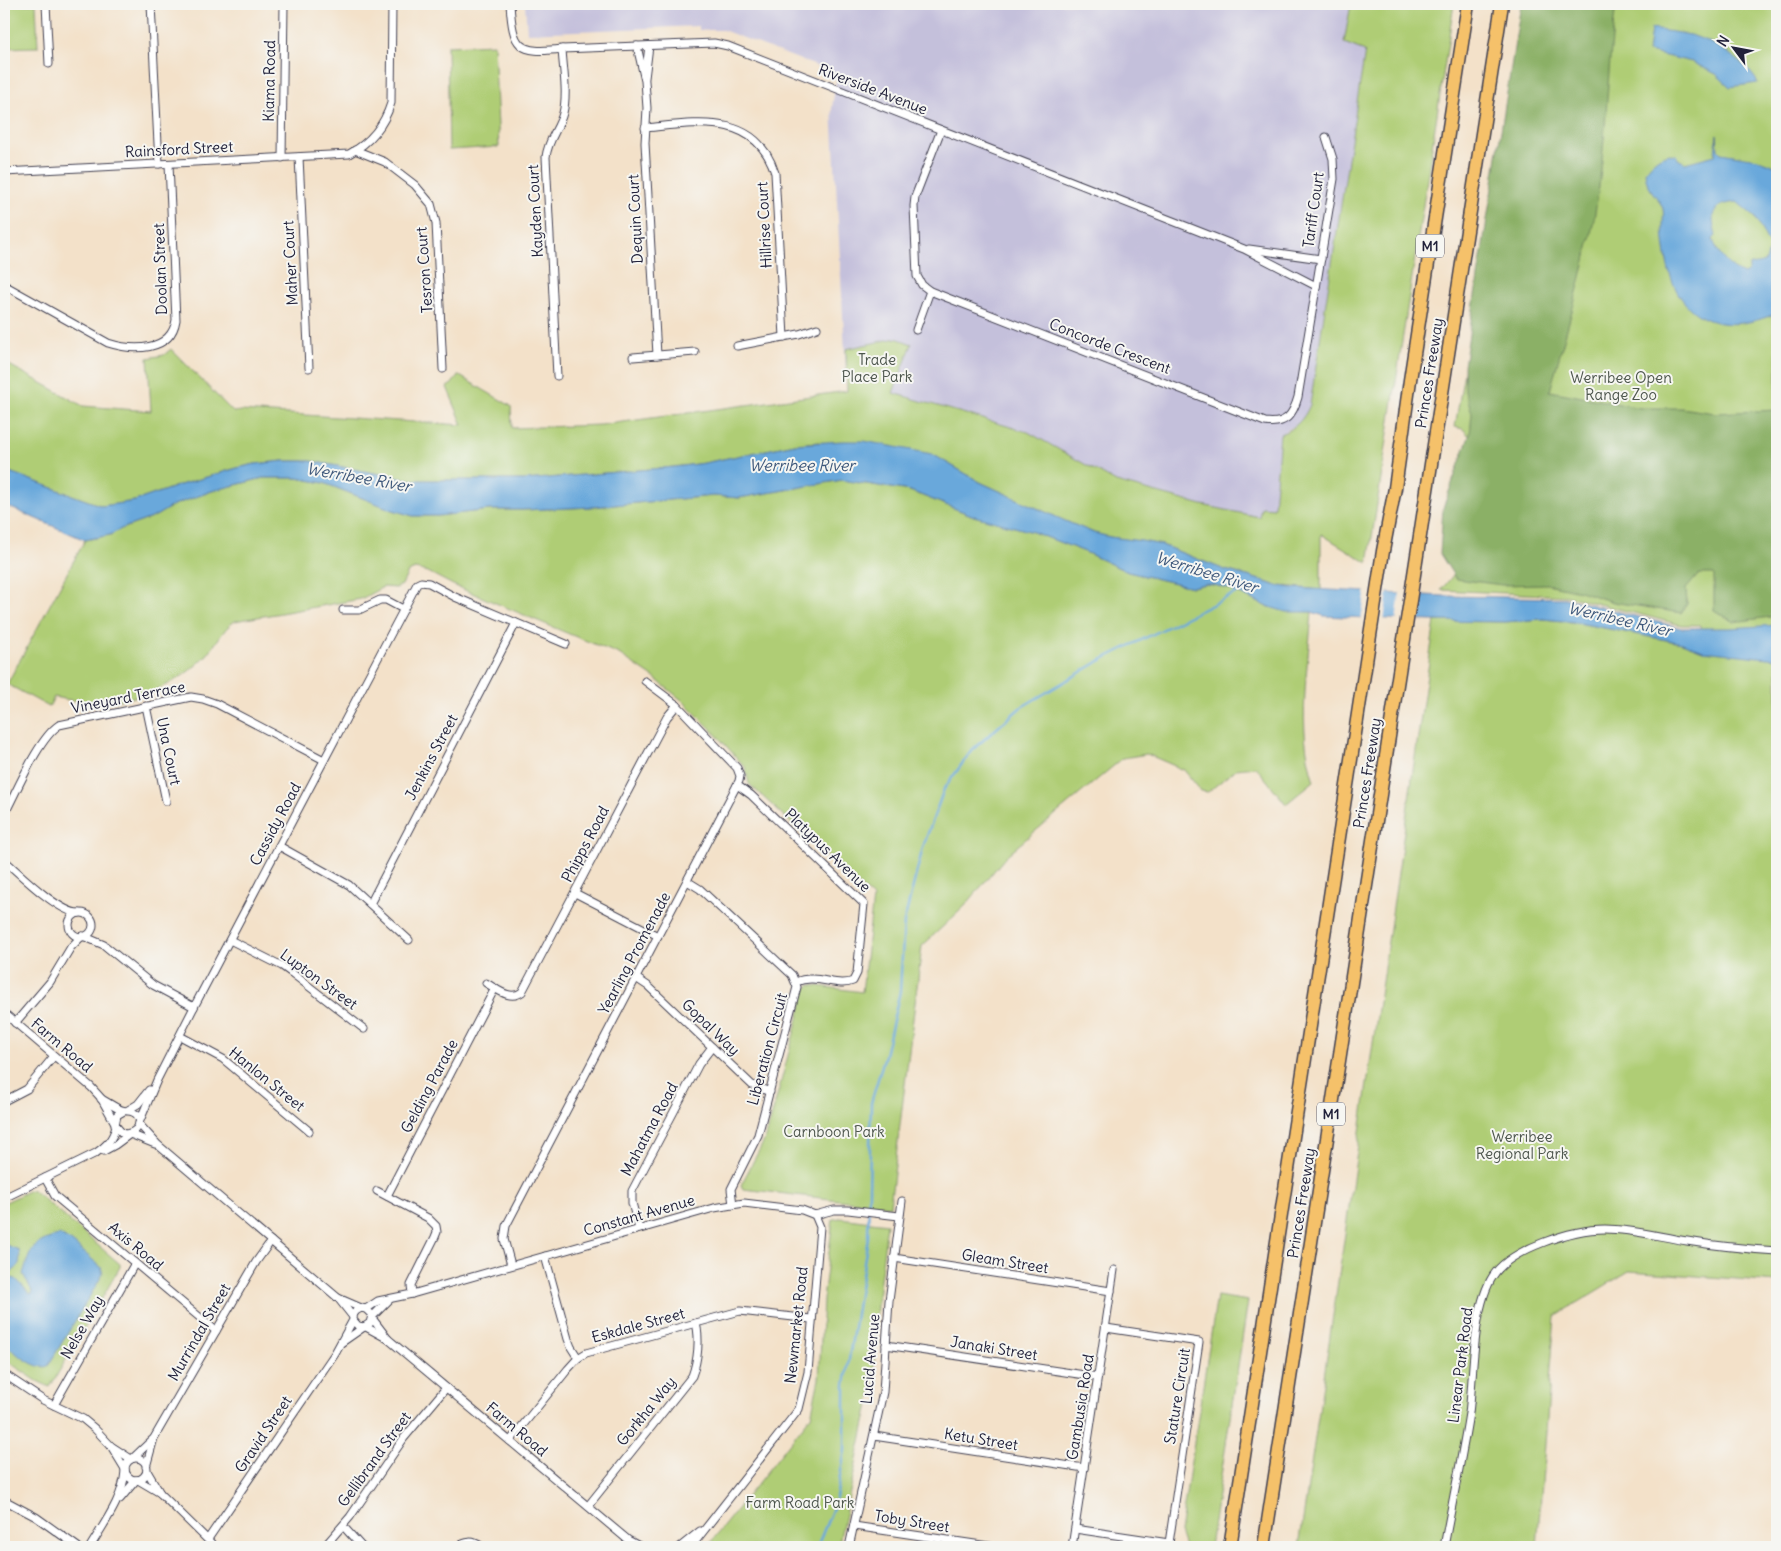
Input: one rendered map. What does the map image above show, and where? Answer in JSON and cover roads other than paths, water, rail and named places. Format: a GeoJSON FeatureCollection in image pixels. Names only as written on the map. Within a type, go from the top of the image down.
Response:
{"type":"FeatureCollection","features":[{"type":"Feature","properties":{"kind":"highway","name":"Princes Freeway"},"geometry":{"type":"LineString","coordinates":[[1230,1547],[1383,551],[1395,488],[1468,4]]}},
{"type":"Feature","properties":{"kind":"highway","name":"Princes Freeway"},"geometry":{"type":"LineString","coordinates":[[1264,1547],[1502,4]]}},
{"type":"Feature","properties":{"kind":"street"},"geometry":{"type":"LineString","coordinates":[[46,4],[49,64]]}},
{"type":"Feature","properties":{"kind":"street"},"geometry":{"type":"LineString","coordinates":[[151,4],[159,164]]}},
{"type":"Feature","properties":{"kind":"street","name":"Kiama Road"},"geometry":{"type":"LineString","coordinates":[[282,158],[284,4]]}},
{"type":"Feature","properties":{"kind":"street"},"geometry":{"type":"LineString","coordinates":[[355,150],[381,126],[387,116],[390,104],[392,4]]}},
{"type":"Feature","properties":{"kind":"street","name":"Riverside Avenue"},"geometry":{"type":"LineString","coordinates":[[510,4],[512,29],[517,43],[528,50],[714,43],[728,46],[1244,249],[1316,286]]}},
{"type":"Feature","properties":{"kind":"street","name":"Dequin Court"},"geometry":{"type":"LineString","coordinates":[[637,46],[645,80],[647,108],[645,143],[657,355]]}},
{"type":"Feature","properties":{"kind":"street","name":"Dequin Court"},"geometry":{"type":"LineString","coordinates":[[645,80],[649,46]]}},
{"type":"Feature","properties":{"kind":"street","name":"Kayden Court"},"geometry":{"type":"LineString","coordinates":[[558,376],[546,157],[549,142],[561,120],[564,108],[562,49]]}},
{"type":"Feature","properties":{"kind":"street","name":"Hillrise Court"},"geometry":{"type":"LineString","coordinates":[[646,128],[710,124],[726,125],[745,133],[763,149],[774,173],[784,337]]}},
{"type":"Feature","properties":{"kind":"street"},"geometry":{"type":"LineString","coordinates":[[916,330],[930,291],[922,285],[917,276],[914,206],[918,189],[941,130]]}},
{"type":"Feature","properties":{"kind":"street","name":"Tariff Court"},"geometry":{"type":"LineString","coordinates":[[1320,259],[1334,179],[1333,159],[1326,137]]}},
{"type":"Feature","properties":{"kind":"street","name":"Rainsford Street"},"geometry":{"type":"LineString","coordinates":[[4,172],[349,154],[355,150]]}},
{"type":"Feature","properties":{"kind":"street","name":"Tesron Court"},"geometry":{"type":"LineString","coordinates":[[355,150],[385,162],[396,169],[415,184],[431,204],[436,223],[444,369]]}},
{"type":"Feature","properties":{"kind":"street","name":"Maher Court"},"geometry":{"type":"LineString","coordinates":[[299,157],[309,368]]}},
{"type":"Feature","properties":{"kind":"street","name":"Doolan Street"},"geometry":{"type":"LineString","coordinates":[[4,285],[108,343],[119,346],[151,347],[162,343],[173,331],[176,320],[168,164]]}},
{"type":"Feature","properties":{"kind":"street","name":"Riverside Avenue"},"geometry":{"type":"LineString","coordinates":[[1244,249],[1320,259]]}},
{"type":"Feature","properties":{"kind":"street","name":"Concorde Crescent"},"geometry":{"type":"LineString","coordinates":[[930,291],[1265,422],[1274,423],[1282,421],[1291,415],[1296,406],[1320,259]]}},
{"type":"Feature","properties":{"kind":"street"},"geometry":{"type":"LineString","coordinates":[[737,346],[784,337],[817,328]]}},
{"type":"Feature","properties":{"kind":"street"},"geometry":{"type":"LineString","coordinates":[[633,357],[695,352]]}},
{"type":"Feature","properties":{"kind":"street","name":"Cassidy Road"},"geometry":{"type":"LineString","coordinates":[[139,1123],[157,1080],[194,1007],[415,587],[420,582],[429,583],[516,624]]}},
{"type":"Feature","properties":{"kind":"street"},"geometry":{"type":"LineString","coordinates":[[343,610],[359,610],[380,600],[386,600],[403,609]]}},
{"type":"Feature","properties":{"kind":"street"},"geometry":{"type":"LineString","coordinates":[[516,624],[566,644]]}},
{"type":"Feature","properties":{"kind":"street","name":"Jenkins Street"},"geometry":{"type":"LineString","coordinates":[[370,904],[516,624]]}},
{"type":"Feature","properties":{"kind":"street"},"geometry":{"type":"LineString","coordinates":[[645,681],[677,705],[737,768],[740,776],[737,786]]}},
{"type":"Feature","properties":{"kind":"street","name":"Vineyard Terrace"},"geometry":{"type":"LineString","coordinates":[[4,815],[40,747],[52,730],[60,725],[191,697],[203,699],[324,760]]}},
{"type":"Feature","properties":{"kind":"street","name":"Phipps Road"},"geometry":{"type":"LineString","coordinates":[[495,988],[512,996],[517,995],[525,986],[667,717],[677,705]]}},
{"type":"Feature","properties":{"kind":"street","name":"Una Court"},"geometry":{"type":"LineString","coordinates":[[146,706],[166,801]]}},
{"type":"Feature","properties":{"kind":"street","name":"Yearling Promenade"},"geometry":{"type":"LineString","coordinates":[[511,1265],[504,1239],[506,1226],[737,786]]}},
{"type":"Feature","properties":{"kind":"street","name":"Platypus Avenue"},"geometry":{"type":"LineString","coordinates":[[737,786],[752,795],[864,904],[857,973],[853,981],[810,978],[796,982]]}},
{"type":"Feature","properties":{"kind":"street"},"geometry":{"type":"LineString","coordinates":[[279,846],[349,885],[409,940]]}},
{"type":"Feature","properties":{"kind":"street"},"geometry":{"type":"LineString","coordinates":[[4,860],[56,905],[70,912],[88,915],[104,945]]}},
{"type":"Feature","properties":{"kind":"street","name":"Liberation Circuit"},"geometry":{"type":"LineString","coordinates":[[687,881],[700,889],[792,975],[796,982],[796,994],[758,1135],[731,1189],[733,1205]]}},
{"type":"Feature","properties":{"kind":"street"},"geometry":{"type":"LineString","coordinates":[[575,893],[658,936]]}},
{"type":"Feature","properties":{"kind":"street"},"geometry":{"type":"LineString","coordinates":[[56,905],[73,934],[104,945],[153,986],[194,1007]]}},
{"type":"Feature","properties":{"kind":"street"},"geometry":{"type":"LineString","coordinates":[[65,955],[72,917],[79,913]]}},
{"type":"Feature","properties":{"kind":"street"},"geometry":{"type":"LineString","coordinates":[[15,1023],[50,982],[65,955],[83,936],[90,932],[92,924]]}},
{"type":"Feature","properties":{"kind":"street","name":"Lupton Street"},"geometry":{"type":"LineString","coordinates":[[230,940],[282,966],[364,1029]]}},
{"type":"Feature","properties":{"kind":"street","name":"Gopal Way"},"geometry":{"type":"LineString","coordinates":[[636,978],[648,986],[752,1085],[770,1092]]}},
{"type":"Feature","properties":{"kind":"street"},"geometry":{"type":"LineString","coordinates":[[486,983],[495,988]]}},
{"type":"Feature","properties":{"kind":"street","name":"Gelding Parade"},"geometry":{"type":"LineString","coordinates":[[387,1196],[495,988]]}},
{"type":"Feature","properties":{"kind":"street","name":"Farm Road"},"geometry":{"type":"LineString","coordinates":[[4,1013],[91,1087],[101,1098],[116,1125]]}},
{"type":"Feature","properties":{"kind":"street","name":"Hanlon Street"},"geometry":{"type":"LineString","coordinates":[[180,1036],[223,1059],[309,1132]]}},
{"type":"Feature","properties":{"kind":"street","name":"Mahatma Road"},"geometry":{"type":"LineString","coordinates":[[639,1229],[632,1203],[632,1191],[699,1064],[712,1047]]}},
{"type":"Feature","properties":{"kind":"street"},"geometry":{"type":"LineString","coordinates":[[4,1101],[27,1089],[54,1056]]}},
{"type":"Feature","properties":{"kind":"street","name":"Cassidy Road"},"geometry":{"type":"LineString","coordinates":[[126,1111],[138,1104],[157,1080]]}},
{"type":"Feature","properties":{"kind":"street","name":"Farm Road"},"geometry":{"type":"LineString","coordinates":[[101,1098],[126,1111]]}},
{"type":"Feature","properties":{"kind":"street"},"geometry":{"type":"LineString","coordinates":[[96,1153],[113,1138],[118,1115],[126,1111],[137,1116],[139,1123],[158,1146],[338,1298],[358,1326],[365,1327],[370,1324],[372,1318],[370,1311],[338,1298]]}},
{"type":"Feature","properties":{"kind":"street"},"geometry":{"type":"LineString","coordinates":[[4,1198],[96,1153],[107,1150],[136,1130],[139,1123]]}},
{"type":"Feature","properties":{"kind":"street"},"geometry":{"type":"LineString","coordinates":[[116,1125],[122,1133],[130,1134],[158,1146]]}},
{"type":"Feature","properties":{"kind":"street","name":"Axis Road"},"geometry":{"type":"LineString","coordinates":[[44,1178],[55,1196],[216,1331]]}},
{"type":"Feature","properties":{"kind":"street"},"geometry":{"type":"LineString","coordinates":[[377,1191],[428,1218],[436,1226],[437,1232],[435,1237],[411,1285],[412,1294]]}},
{"type":"Feature","properties":{"kind":"street","name":"Lucid Avenue"},"geometry":{"type":"LineString","coordinates":[[849,1547],[883,1392],[889,1301],[902,1201]]}},
{"type":"Feature","properties":{"kind":"street","name":"Constant Avenue"},"geometry":{"type":"LineString","coordinates":[[363,1308],[378,1301],[412,1294],[714,1208],[744,1204],[802,1210],[815,1215],[834,1210],[848,1210],[899,1216]]}},
{"type":"Feature","properties":{"kind":"street","name":"Newmarket Road"},"geometry":{"type":"LineString","coordinates":[[691,1547],[799,1409],[808,1372],[820,1227],[815,1215]]}},
{"type":"Feature","properties":{"kind":"street","name":"Linear Park Road"},"geometry":{"type":"LineString","coordinates":[[1444,1547],[1468,1416],[1480,1308],[1488,1284],[1499,1268],[1524,1251],[1543,1243],[1583,1232],[1603,1229],[1712,1245],[1777,1251]]}},
{"type":"Feature","properties":{"kind":"street","name":"Murrindal Street"},"geometry":{"type":"LineString","coordinates":[[147,1469],[148,1454],[154,1438],[258,1257],[271,1241]]}},
{"type":"Feature","properties":{"kind":"street"},"geometry":{"type":"LineString","coordinates":[[545,1256],[571,1348],[578,1358]]}},
{"type":"Feature","properties":{"kind":"street","name":"Gleam Street"},"geometry":{"type":"LineString","coordinates":[[894,1258],[1111,1291]]}},
{"type":"Feature","properties":{"kind":"street","name":"Nelse Way"},"geometry":{"type":"LineString","coordinates":[[54,1406],[136,1263]]}},
{"type":"Feature","properties":{"kind":"street","name":"Gambusia Road"},"geometry":{"type":"LineString","coordinates":[[1072,1547],[1114,1270]]}},
{"type":"Feature","properties":{"kind":"street","name":"Constant Avenue"},"geometry":{"type":"LineString","coordinates":[[372,1318],[380,1307],[391,1299]]}},
{"type":"Feature","properties":{"kind":"street"},"geometry":{"type":"LineString","coordinates":[[353,1319],[355,1312],[363,1308]]}},
{"type":"Feature","properties":{"kind":"street","name":"Eskdale Street"},"geometry":{"type":"LineString","coordinates":[[510,1441],[578,1358],[586,1353],[740,1311],[811,1319]]}},
{"type":"Feature","properties":{"kind":"street","name":"Farm Road"},"geometry":{"type":"LineString","coordinates":[[372,1318],[388,1339],[588,1506],[634,1547]]}},
{"type":"Feature","properties":{"kind":"street","name":"Gravid Street"},"geometry":{"type":"LineString","coordinates":[[208,1540],[341,1343],[353,1319]]}},
{"type":"Feature","properties":{"kind":"street","name":"Gorkha Way"},"geometry":{"type":"LineString","coordinates":[[588,1506],[692,1376],[698,1345],[696,1323]]}},
{"type":"Feature","properties":{"kind":"street","name":"Farm Road"},"geometry":{"type":"LineString","coordinates":[[365,1327],[388,1339]]}},
{"type":"Feature","properties":{"kind":"street","name":"Gravid Street"},"geometry":{"type":"LineString","coordinates":[[341,1343],[365,1327]]}},
{"type":"Feature","properties":{"kind":"street","name":"Stature Circuit"},"geometry":{"type":"LineString","coordinates":[[1106,1328],[1200,1342],[1169,1545]]}},
{"type":"Feature","properties":{"kind":"street","name":"Janaki Street"},"geometry":{"type":"LineString","coordinates":[[886,1345],[1098,1377]]}},
{"type":"Feature","properties":{"kind":"street"},"geometry":{"type":"LineString","coordinates":[[4,1374],[54,1406],[88,1423],[111,1446],[132,1459],[142,1460],[160,1493]]}},
{"type":"Feature","properties":{"kind":"street","name":"Gellibrand Street"},"geometry":{"type":"LineString","coordinates":[[324,1547],[343,1526],[404,1438],[446,1388]]}},
{"type":"Feature","properties":{"kind":"street","name":"Ketu Street"},"geometry":{"type":"LineString","coordinates":[[874,1436],[1084,1468]]}},
{"type":"Feature","properties":{"kind":"street","name":"Murrindal Street"},"geometry":{"type":"LineString","coordinates":[[132,1459],[154,1438]]}},
{"type":"Feature","properties":{"kind":"street"},"geometry":{"type":"LineString","coordinates":[[111,1446],[128,1478],[137,1480],[160,1493],[215,1547]]}},
{"type":"Feature","properties":{"kind":"street"},"geometry":{"type":"LineString","coordinates":[[90,1547],[117,1501],[123,1486],[126,1463],[132,1459]]}},
{"type":"Feature","properties":{"kind":"street"},"geometry":{"type":"LineString","coordinates":[[117,1501],[137,1480],[144,1477],[147,1469]]}},
{"type":"Feature","properties":{"kind":"street"},"geometry":{"type":"LineString","coordinates":[[4,1500],[36,1518],[78,1547]]}},
{"type":"Feature","properties":{"kind":"street"},"geometry":{"type":"LineString","coordinates":[[343,1526],[362,1547]]}},
{"type":"Feature","properties":{"kind":"street","name":"Newmarket Road"},"geometry":{"type":"LineString","coordinates":[[680,1547],[706,1526]]}},
{"type":"Feature","properties":{"kind":"street","name":"Toby Street"},"geometry":{"type":"LineString","coordinates":[[854,1526],[995,1547]]}},
{"type":"Feature","properties":{"kind":"street"},"geometry":{"type":"LineString","coordinates":[[1075,1529],[1169,1545]]}},
{"type":"Feature","properties":{"kind":"street","name":"Farm Road"},"geometry":{"type":"LineString","coordinates":[[628,1540],[641,1547]]}},
{"type":"Feature","properties":{"kind":"street"},"geometry":{"type":"LineString","coordinates":[[456,1547],[469,1542],[477,1543],[482,1547]]}},
{"type":"Feature","properties":{"kind":"water"},"geometry":{"type":"Polygon","coordinates":[[[1651,29],[1690,35],[1719,47],[1746,67],[1758,83],[1730,87],[1716,74],[1692,62],[1648,52],[1651,29]]]}},
{"type":"Feature","properties":{"kind":"water"},"geometry":{"type":"Polygon","coordinates":[[[1717,134],[1718,150],[1721,153],[1757,159],[1777,167],[1777,313],[1758,320],[1722,323],[1707,319],[1693,311],[1682,299],[1673,283],[1667,262],[1663,234],[1663,209],[1659,200],[1650,189],[1645,172],[1662,156],[1676,155],[1678,159],[1685,163],[1715,155],[1717,134]],[[1737,202],[1722,205],[1717,208],[1713,216],[1716,236],[1713,239],[1717,250],[1733,269],[1744,274],[1749,271],[1749,266],[1766,261],[1770,247],[1755,217],[1737,202]]]}},
{"type":"Feature","properties":{"kind":"water","name":"Werribee River"},"geometry":{"type":"Polygon","coordinates":[[[864,441],[932,454],[980,482],[1094,533],[1162,545],[1225,570],[1274,585],[1293,588],[1443,596],[1565,598],[1681,628],[1730,628],[1777,625],[1777,659],[1703,651],[1682,643],[1573,622],[1543,619],[1505,622],[1431,621],[1324,616],[1312,612],[1286,612],[1266,606],[1229,589],[1214,585],[1205,584],[1192,587],[1128,572],[1085,552],[1033,532],[974,516],[910,491],[842,480],[739,498],[713,496],[592,507],[489,510],[438,516],[413,516],[324,483],[297,478],[263,478],[212,491],[174,505],[154,517],[110,535],[85,540],[4,505],[4,470],[102,506],[135,501],[237,468],[283,461],[311,461],[411,480],[525,480],[674,467],[704,463],[795,444],[864,441]]]}},
{"type":"Feature","properties":{"kind":"water"},"geometry":{"type":"Polygon","coordinates":[[[60,1235],[72,1242],[101,1267],[103,1274],[48,1366],[43,1367],[26,1360],[4,1344],[4,1244],[19,1250],[20,1253],[18,1267],[9,1272],[7,1277],[16,1279],[30,1294],[33,1293],[23,1274],[31,1252],[38,1244],[60,1235]]]}},
{"type":"Feature","properties":{"kind":"waterway"},"geometry":{"type":"LineString","coordinates":[[817,1547],[835,1503],[845,1450],[845,1385],[868,1237],[871,1103],[885,1055],[900,991],[904,922],[923,847],[944,789],[972,750],[1020,708],[1103,659],[1238,592]]}},
{"type":"Feature","properties":{"kind":"park label","name":"Trade Place Park"},"geometry":{"type":"Point","coordinates":[877,368]}},
{"type":"Feature","properties":{"kind":"park label","name":"Werribee Open Range Zoo"},"geometry":{"type":"Point","coordinates":[1621,386]}},
{"type":"Feature","properties":{"kind":"park label","name":"Carnboon Park"},"geometry":{"type":"Point","coordinates":[834,1131]}},
{"type":"Feature","properties":{"kind":"park label","name":"Werribee Regional Park"},"geometry":{"type":"Point","coordinates":[1522,1144]}},
{"type":"Feature","properties":{"kind":"park label","name":"Farm Road Park"},"geometry":{"type":"Point","coordinates":[800,1502]}}]}
